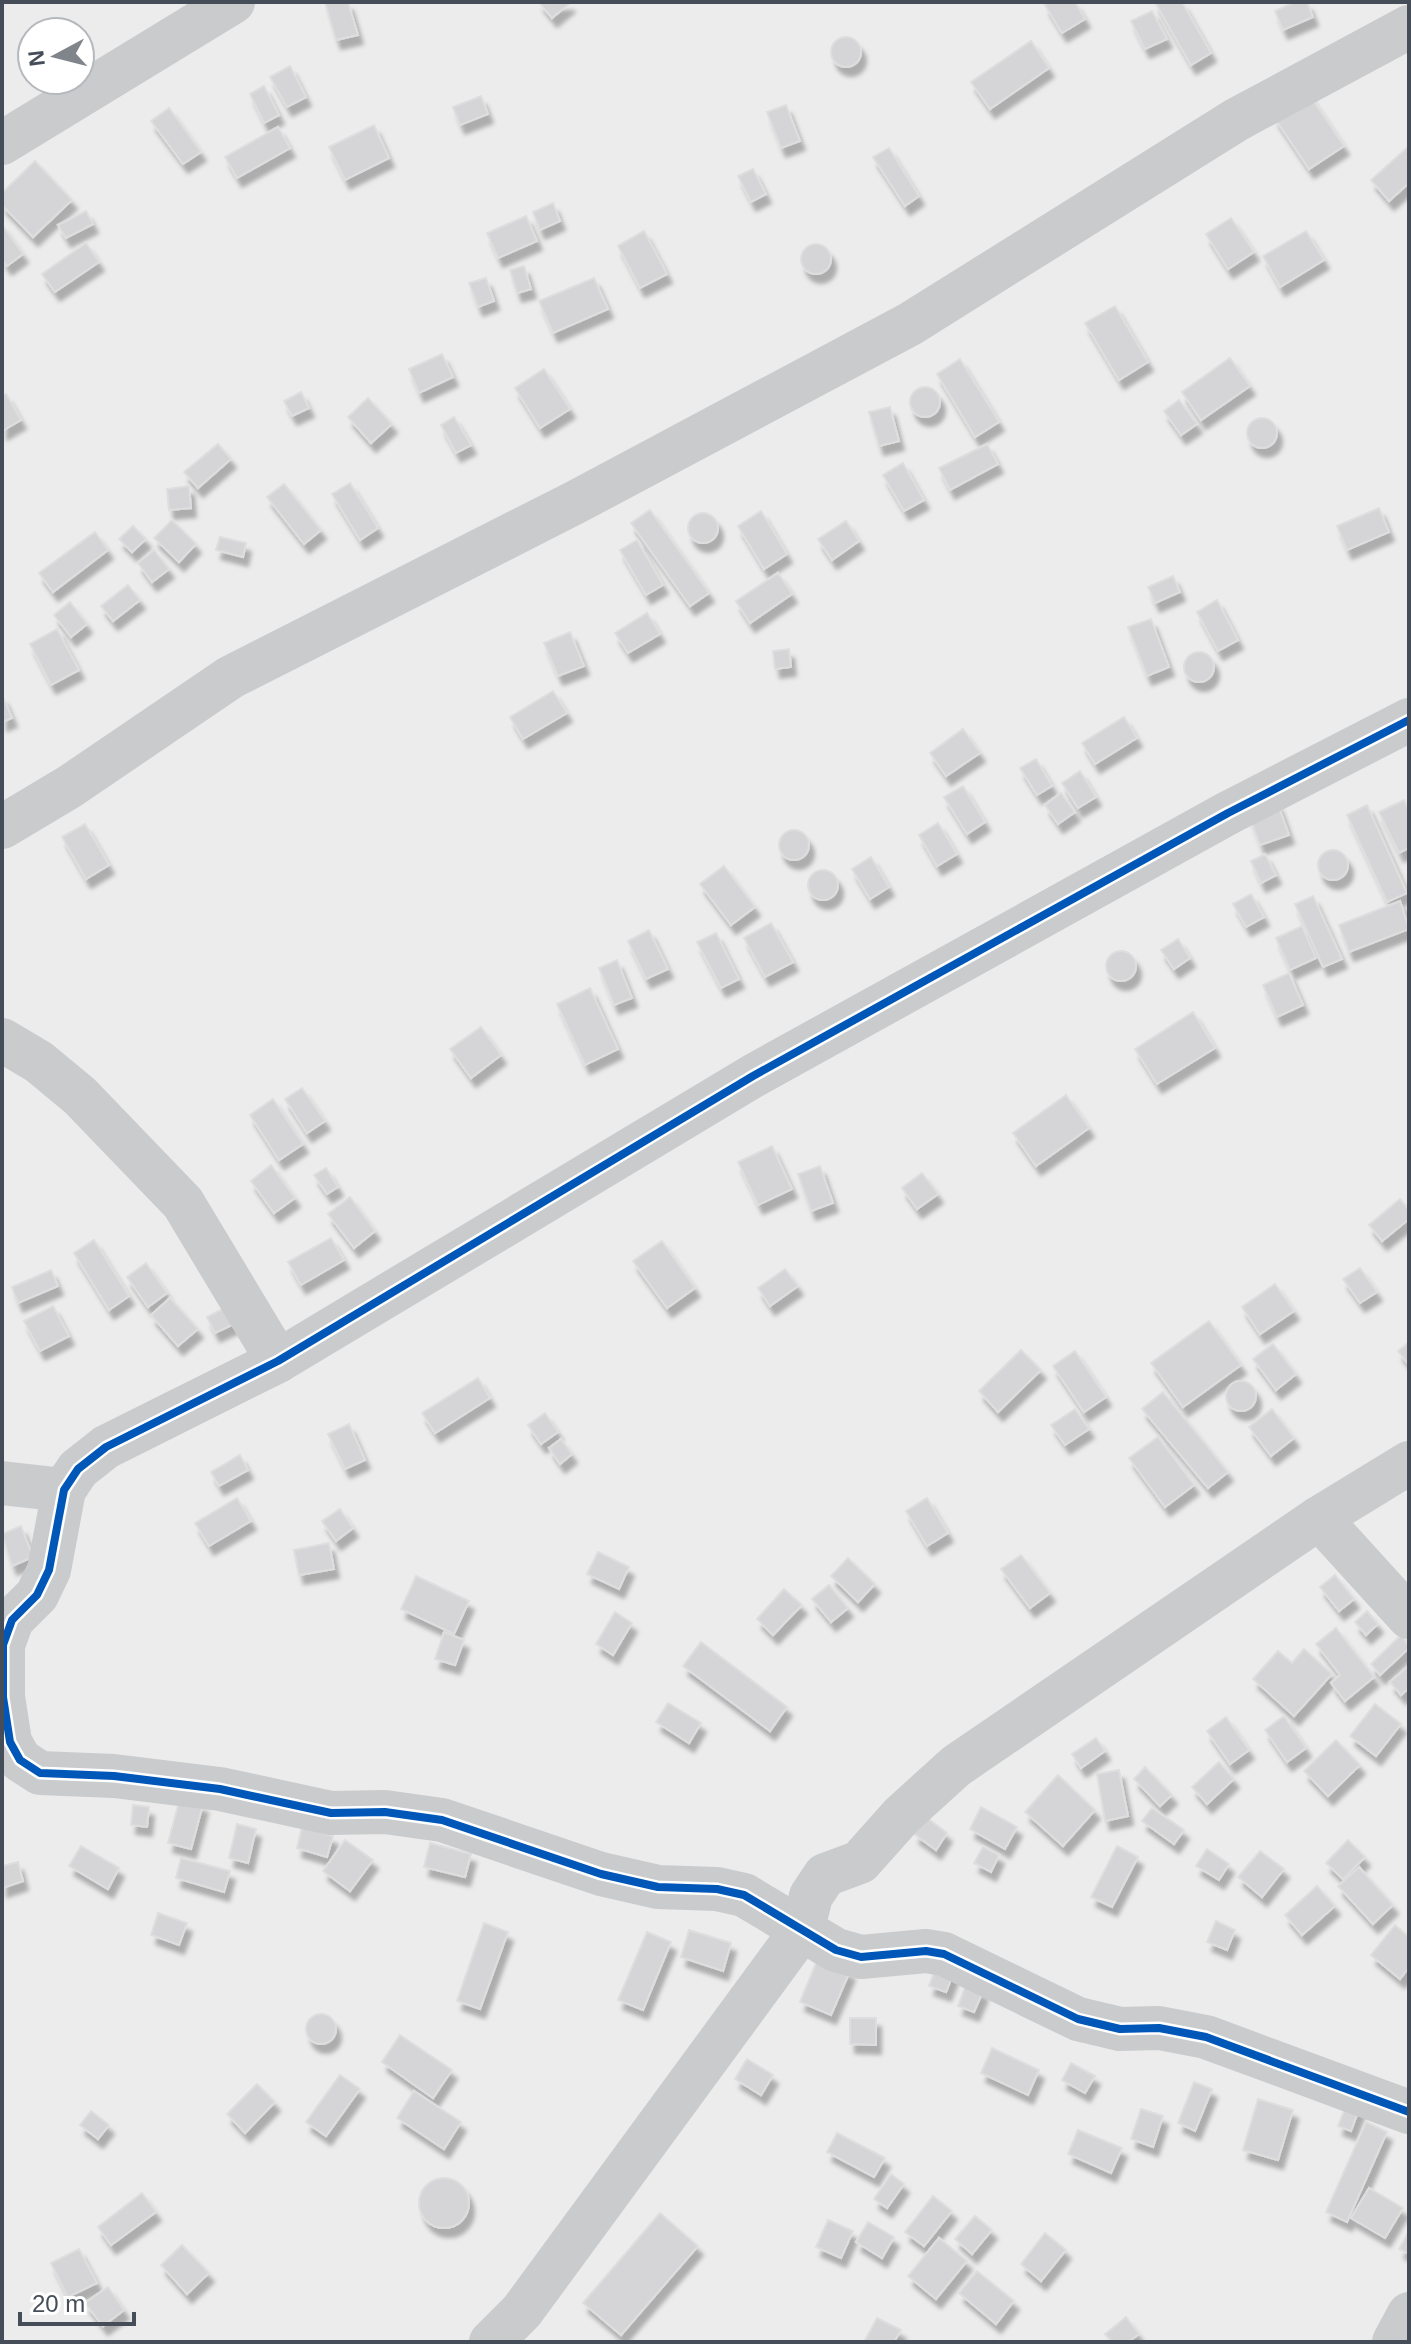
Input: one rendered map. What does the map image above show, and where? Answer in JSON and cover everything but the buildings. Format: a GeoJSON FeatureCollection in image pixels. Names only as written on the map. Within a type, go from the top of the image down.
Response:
{"type":"FeatureCollection","features":[{"type":"Feature","properties":{"kind":"street"},"geometry":{"type":"LineString","coordinates":[[2,143],[233,2]]}},
{"type":"Feature","properties":{"kind":"street"},"geometry":{"type":"LineString","coordinates":[[2,827],[69,787],[231,677],[574,503],[910,324],[1236,120],[1409,27]]}},
{"type":"Feature","properties":{"kind":"street"},"geometry":{"type":"LineString","coordinates":[[1400,2101],[1206,2037],[1159,2028],[1120,2029],[1078,2019],[944,1954],[926,1951],[861,1957],[836,1950],[744,1895],[717,1889],[658,1887],[601,1874],[442,1820],[385,1812],[331,1813],[220,1789],[114,1776],[40,1773],[20,1760],[10,1742],[3,1697],[3,1645],[12,1620],[37,1595],[49,1570],[64,1490],[78,1469],[106,1447],[278,1361],[753,1076],[1228,813],[1409,720]]}},
{"type":"Feature","properties":{"kind":"street"},"geometry":{"type":"LineString","coordinates":[[2,1040],[39,1062],[80,1096],[183,1203],[278,1361]]}},
{"type":"Feature","properties":{"kind":"street"},"geometry":{"type":"LineString","coordinates":[[491,2342],[522,2311],[803,1928],[811,1896],[825,1875],[860,1862],[902,1815],[956,1766],[1319,1518],[1409,1463]]}},
{"type":"Feature","properties":{"kind":"street"},"geometry":{"type":"LineString","coordinates":[[2,1483],[64,1490]]}},
{"type":"Feature","properties":{"kind":"street"},"geometry":{"type":"LineString","coordinates":[[1319,1518],[1409,1617]]}},
{"type":"Feature","properties":{"kind":"street"},"geometry":{"type":"LineString","coordinates":[[1394,2342],[1409,2314]]}},
{"type":"Feature","properties":{"kind":"cycle path"},"geometry":{"type":"LineString","coordinates":[[1409,720],[1228,813],[753,1076],[278,1361],[106,1447],[78,1469],[64,1490],[49,1570],[37,1595],[12,1620],[3,1645],[3,1697],[10,1742],[20,1760],[40,1773],[114,1776],[220,1789],[331,1813],[385,1812],[442,1820],[601,1874],[658,1887],[717,1889],[744,1895],[836,1950],[861,1957],[926,1951],[944,1954],[1078,2019],[1120,2029],[1159,2028],[1206,2037],[1409,2112]]}}]}
